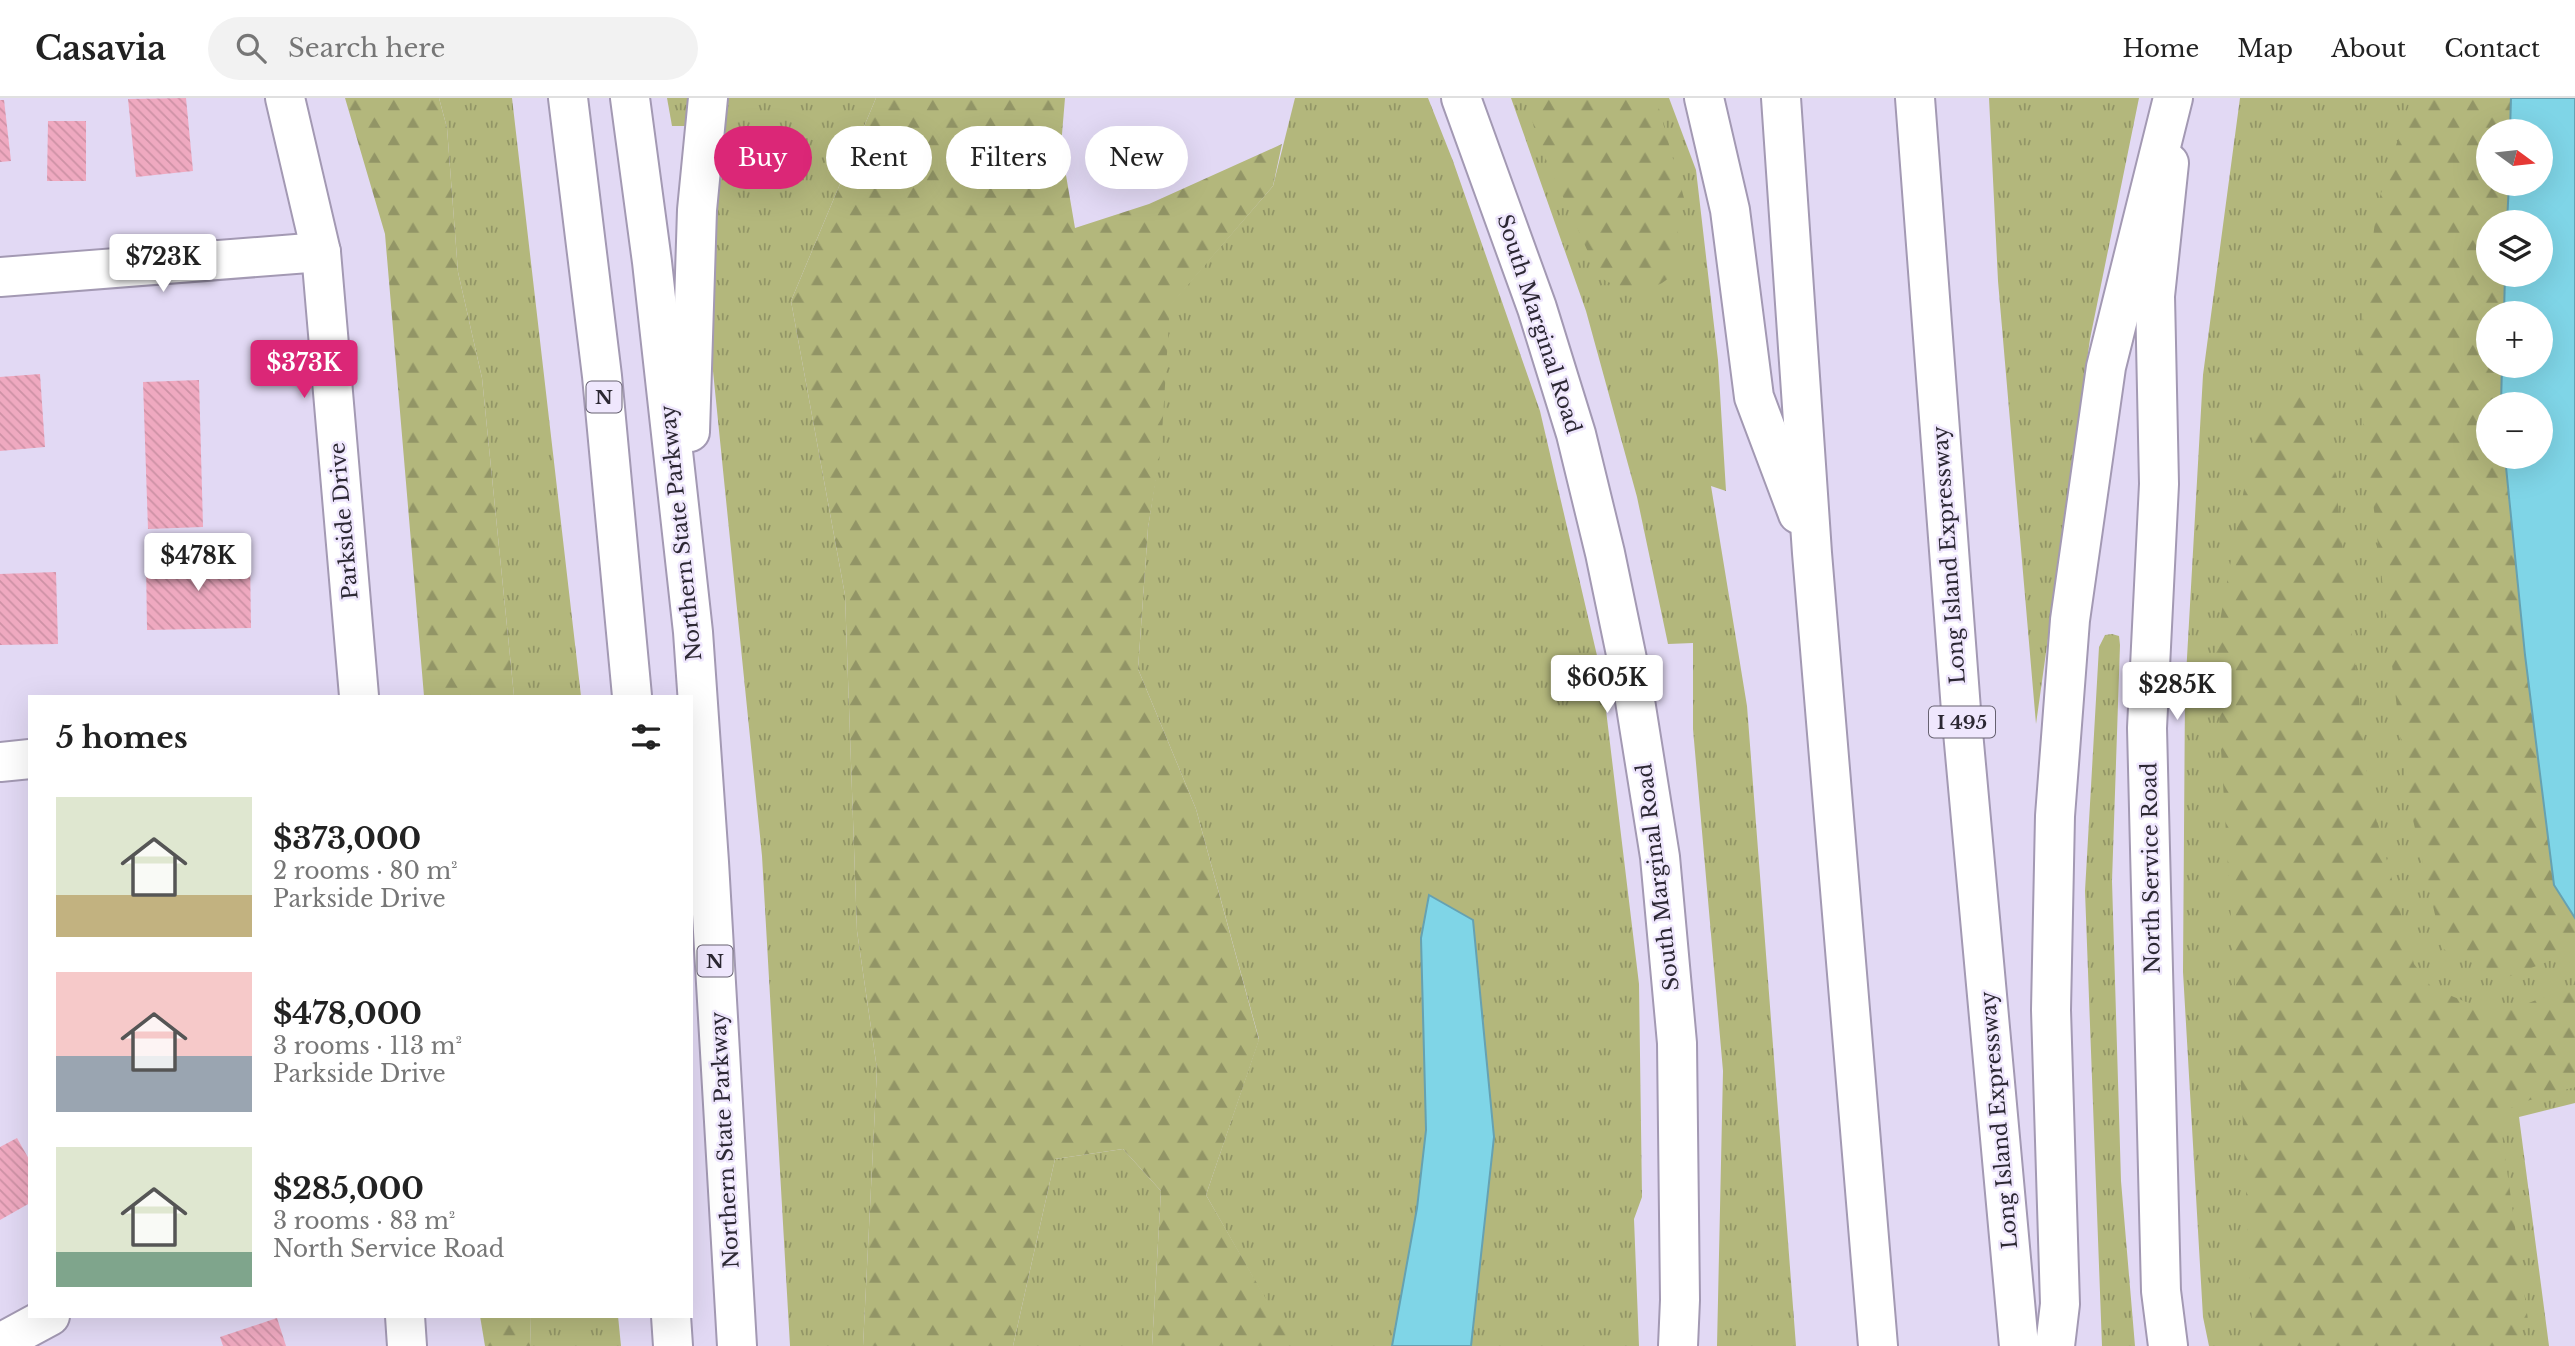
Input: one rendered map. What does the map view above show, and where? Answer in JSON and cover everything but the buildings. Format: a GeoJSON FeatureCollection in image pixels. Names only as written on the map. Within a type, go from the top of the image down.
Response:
{"type":"FeatureCollection","features":[{"type":"Feature","properties":{"kind":"main road","name":"Parkside Drive"},"geometry":{"type":"LineString","coordinates":[[285,98],[321,252],[359,695]]}},
{"type":"Feature","properties":{"kind":"main road","name":"N"},"geometry":{"type":"LineString","coordinates":[[568,98],[602,376],[632,695]]}},
{"type":"Feature","properties":{"kind":"main road","name":"Northern State Parkway"},"geometry":{"type":"LineString","coordinates":[[630,98],[652,262],[693,632],[737,1346]]}},
{"type":"Feature","properties":{"kind":"main road"},"geometry":{"type":"LineString","coordinates":[[686,578],[694,261],[700,162],[708,98]]}},
{"type":"Feature","properties":{"kind":"main road","name":"South Marginal Road"},"geometry":{"type":"LineString","coordinates":[[1461,98],[1537,308],[1576,434],[1605,553],[1633,688],[1660,857],[1677,1043],[1680,1300],[1678,1346]]}},
{"type":"Feature","properties":{"kind":"main road"},"geometry":{"type":"LineString","coordinates":[[1704,98],[1730,210],[1754,397],[1812,553]]}},
{"type":"Feature","properties":{"kind":"main road"},"geometry":{"type":"LineString","coordinates":[[1781,98],[1812,553],[1878,1346]]}},
{"type":"Feature","properties":{"kind":"main road","name":"Long Island Expressway"},"geometry":{"type":"LineString","coordinates":[[1915,98],[1961,709],[2019,1346]]}},
{"type":"Feature","properties":{"kind":"main road"},"geometry":{"type":"LineString","coordinates":[[2055,1346],[2060,1304],[2051,1010],[2055,816],[2070,620],[2106,367],[2175,98]]}},
{"type":"Feature","properties":{"kind":"main road","name":"North Service Road"},"geometry":{"type":"LineString","coordinates":[[2168,1346],[2161,1291],[2147,729],[2159,484],[2155,296],[2175,98]]}},
{"type":"Feature","properties":{"kind":"main road"},"geometry":{"type":"LineString","coordinates":[[0,277],[321,252]]}},
{"type":"Feature","properties":{"kind":"main road"},"geometry":{"type":"LineString","coordinates":[[0,762],[28,759]]}},
{"type":"Feature","properties":{"kind":"main road"},"geometry":{"type":"LineString","coordinates":[[0,1343],[46,1318]]}},
{"type":"Feature","properties":{"kind":"main road"},"geometry":{"type":"LineString","coordinates":[[405,1318],[407,1346]]}},
{"type":"Feature","properties":{"kind":"main road"},"geometry":{"type":"LineString","coordinates":[[671,1318],[673,1346]]}},
{"type":"Feature","properties":{"kind":"green space"},"geometry":{"type":"Polygon","coordinates":[[[345,98],[439,98],[447,128],[458,272],[482,378],[514,695],[424,695],[385,234],[345,98]]]}},
{"type":"Feature","properties":{"kind":"green space"},"geometry":{"type":"Polygon","coordinates":[[[439,98],[512,98],[581,695],[514,695],[482,378],[458,272],[447,128],[439,98]]]}},
{"type":"Feature","properties":{"kind":"green space"},"geometry":{"type":"Polygon","coordinates":[[[667,98],[692,98],[686,126],[672,126],[667,98]]]}},
{"type":"Feature","properties":{"kind":"green space"},"geometry":{"type":"Polygon","coordinates":[[[724,98],[876,98],[864,126],[826,126],[826,189],[838,189],[791,301],[845,595],[857,931],[877,1069],[863,1346],[790,1346],[762,856],[704,282],[714,189],[812,189],[812,126],[721,126],[724,98]]]}},
{"type":"Feature","properties":{"kind":"green space"},"geometry":{"type":"Polygon","coordinates":[[[876,98],[1065,98],[1063,126],[946,126],[946,189],[1068,189],[1075,228],[1188,189],[1188,186],[1282,144],[1273,186],[1170,306],[1161,449],[1148,528],[1138,669],[1196,809],[1259,1040],[1206,1195],[1288,1337],[1287,1346],[1152,1346],[1161,1191],[1123,1149],[1055,1159],[1013,1346],[863,1346],[877,1069],[857,931],[845,595],[791,301],[838,189],[932,189],[932,126],[864,126],[876,98]]]}},
{"type":"Feature","properties":{"kind":"green space"},"geometry":{"type":"Polygon","coordinates":[[[1295,98],[1428,98],[1453,161],[1540,411],[1602,677],[1639,984],[1642,1197],[1634,1219],[1639,1346],[1287,1346],[1287,1337],[1206,1195],[1259,1039],[1196,809],[1138,669],[1148,528],[1158,462],[1169,306],[1273,186],[1295,98]]]}},
{"type":"Feature","properties":{"kind":"green space"},"geometry":{"type":"Polygon","coordinates":[[[1511,98],[1669,98],[1696,170],[1718,360],[1726,491],[1711,486],[1747,706],[1796,1346],[1717,1346],[1723,1071],[1693,729],[1693,643],[1668,644],[1637,497],[1586,311],[1511,98]]]}},
{"type":"Feature","properties":{"kind":"green space"},"geometry":{"type":"Polygon","coordinates":[[[1526,98],[1656,98],[1684,198],[1676,242],[1675,272],[1666,281],[1638,289],[1612,284],[1599,276],[1538,142],[1526,98]]]}},
{"type":"Feature","properties":{"kind":"green space"},"geometry":{"type":"Polygon","coordinates":[[[1989,98],[2139,98],[2090,339],[2036,724],[1998,281],[1989,98]]]}},
{"type":"Feature","properties":{"kind":"green space"},"geometry":{"type":"Polygon","coordinates":[[[2240,98],[2575,98],[2575,1103],[2519,1117],[2549,1346],[2209,1346],[2203,1317],[2183,972],[2185,693],[2203,375],[2240,98]]]}},
{"type":"Feature","properties":{"kind":"green space"},"geometry":{"type":"Polygon","coordinates":[[[2411,98],[2511,98],[2510,119],[2476,119],[2476,196],[2508,196],[2508,210],[2476,210],[2476,287],[2505,287],[2504,301],[2476,301],[2476,378],[2502,378],[2501,392],[2476,392],[2476,469],[2506,469],[2525,655],[2554,885],[2575,918],[2575,951],[2508,977],[2443,949],[2407,794],[2357,364],[2377,206],[2411,98]]]}},
{"type":"Feature","properties":{"kind":"green space"},"geometry":{"type":"Polygon","coordinates":[[[2300,379],[2327,402],[2369,792],[2414,964],[2432,988],[2498,1015],[2575,985],[2575,1087],[2530,1100],[2499,1113],[2528,1320],[2512,1346],[2253,1346],[2242,1104],[2215,648],[2257,418],[2300,379]]]}},
{"type":"Feature","properties":{"kind":"green space"},"geometry":{"type":"Polygon","coordinates":[[[2105,635],[2119,636],[2120,645],[2112,881],[2121,1181],[2135,1346],[2102,1346],[2085,891],[2099,647],[2105,635]]]}},
{"type":"Feature","properties":{"kind":"green space"},"geometry":{"type":"Polygon","coordinates":[[[1123,1149],[1161,1191],[1152,1346],[1013,1346],[1055,1159],[1123,1149]]]}},
{"type":"Feature","properties":{"kind":"green space"},"geometry":{"type":"Polygon","coordinates":[[[480,1318],[531,1318],[530,1346],[485,1346],[480,1318]]]}},
{"type":"Feature","properties":{"kind":"green space"},"geometry":{"type":"Polygon","coordinates":[[[531,1318],[618,1318],[621,1346],[530,1346],[531,1318]]]}},
{"type":"Feature","properties":{"kind":"water"},"geometry":{"type":"Polygon","coordinates":[[[2511,98],[2575,98],[2575,918],[2554,885],[2525,655],[2506,469],[2553,469],[2553,392],[2501,392],[2502,378],[2553,378],[2553,301],[2504,301],[2505,287],[2553,287],[2553,210],[2508,210],[2508,196],[2553,196],[2553,119],[2510,119],[2511,98]]]}},
{"type":"Feature","properties":{"kind":"water"},"geometry":{"type":"Polygon","coordinates":[[[1429,895],[1473,920],[1494,1137],[1471,1346],[1392,1346],[1417,1208],[1426,1130],[1421,938],[1429,895]]]}}]}
